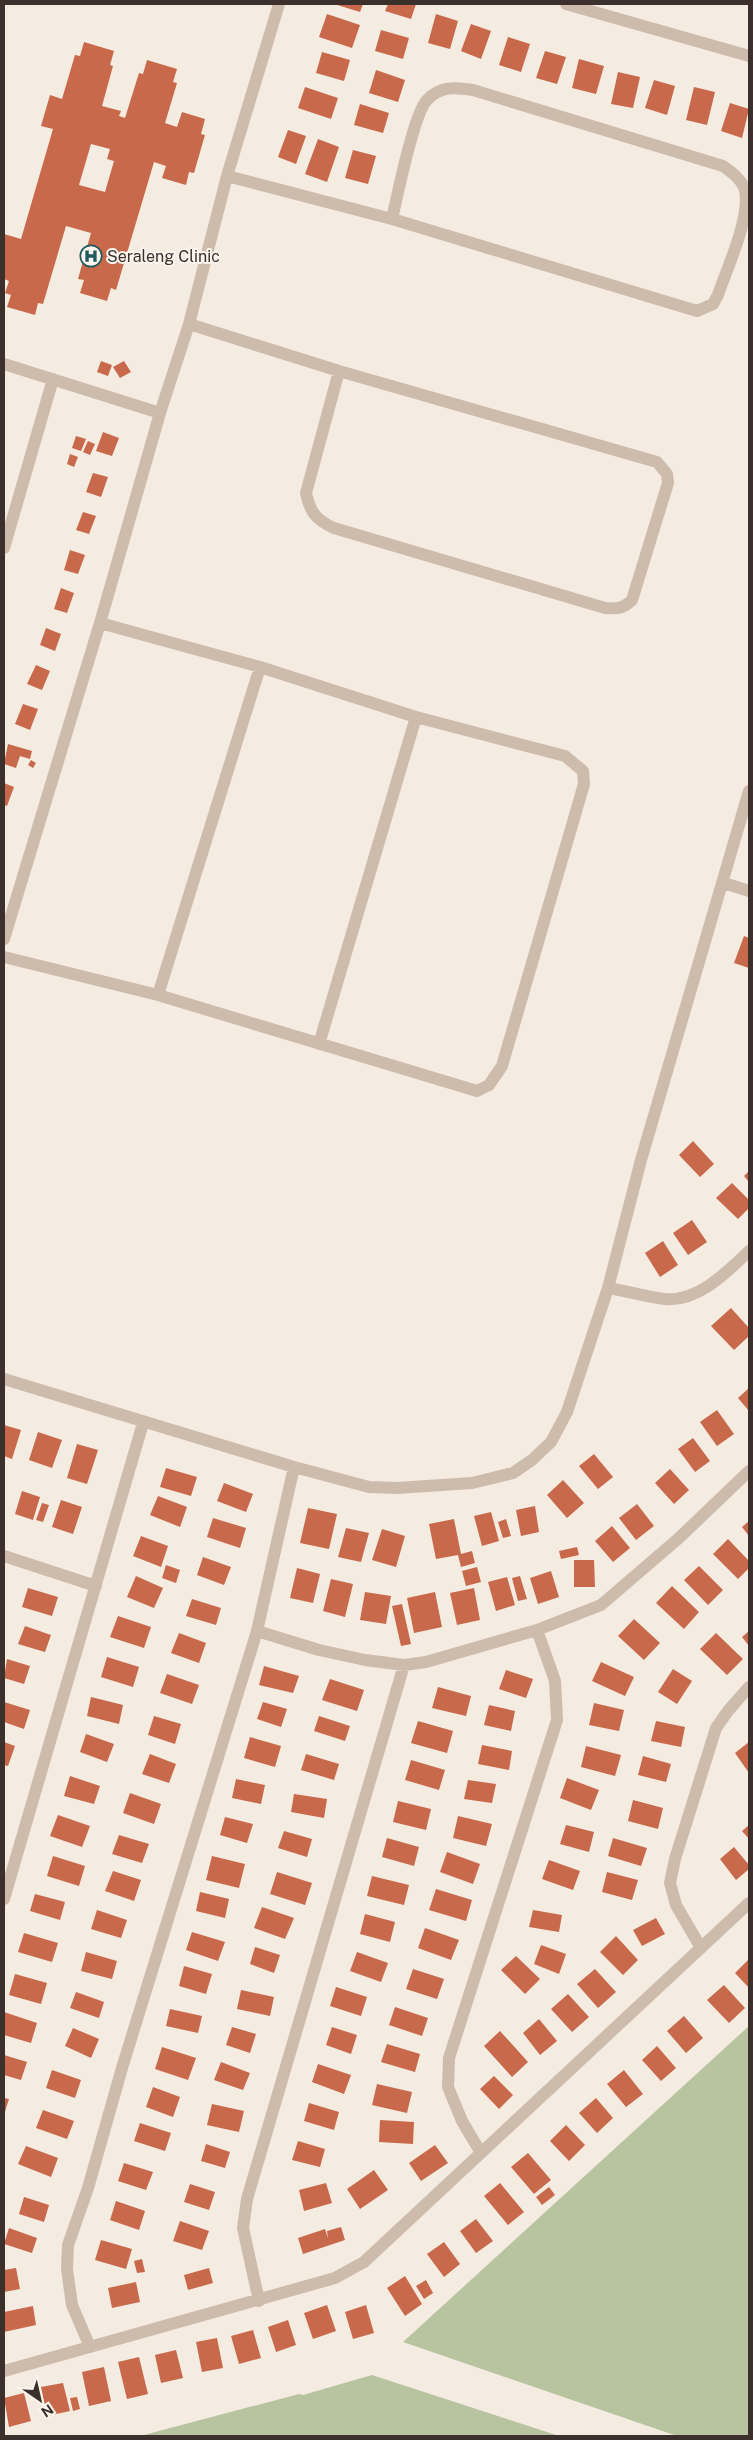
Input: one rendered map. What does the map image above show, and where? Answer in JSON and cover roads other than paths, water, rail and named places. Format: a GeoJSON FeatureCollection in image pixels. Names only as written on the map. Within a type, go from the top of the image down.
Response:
{"type":"FeatureCollection","features":[{"type":"Feature","properties":{"kind":"street"},"geometry":{"type":"LineString","coordinates":[[4,939],[100,623],[160,413],[189,324],[227,176],[279,4]]}},
{"type":"Feature","properties":{"kind":"street"},"geometry":{"type":"LineString","coordinates":[[566,4],[749,56]]}},
{"type":"Feature","properties":{"kind":"street"},"geometry":{"type":"LineString","coordinates":[[227,176],[392,219],[697,310],[713,304],[718,295],[745,213],[746,197],[737,176],[723,166],[473,90],[456,87],[437,92],[425,102],[417,120],[392,219]]}},
{"type":"Feature","properties":{"kind":"street"},"geometry":{"type":"LineString","coordinates":[[189,324],[339,371],[657,462],[667,474],[668,483],[632,600],[626,607],[605,608],[334,528],[315,517],[310,509],[306,493],[339,371]]}},
{"type":"Feature","properties":{"kind":"street"},"geometry":{"type":"LineString","coordinates":[[4,364],[160,413]]}},
{"type":"Feature","properties":{"kind":"street"},"geometry":{"type":"LineString","coordinates":[[4,548],[53,378]]}},
{"type":"Feature","properties":{"kind":"street"},"geometry":{"type":"LineString","coordinates":[[4,957],[158,995],[477,1091],[489,1085],[502,1066],[584,784],[584,771],[565,756],[416,717],[260,667],[100,623]]}},
{"type":"Feature","properties":{"kind":"street"},"geometry":{"type":"LineString","coordinates":[[158,995],[260,667]]}},
{"type":"Feature","properties":{"kind":"street"},"geometry":{"type":"LineString","coordinates":[[319,1044],[416,717]]}},
{"type":"Feature","properties":{"kind":"street"},"geometry":{"type":"LineString","coordinates":[[4,1379],[144,1423],[368,1487],[397,1488],[472,1483],[513,1473],[532,1460],[551,1442],[567,1412],[608,1288],[641,1160],[724,883],[749,791]]}},
{"type":"Feature","properties":{"kind":"street"},"geometry":{"type":"LineString","coordinates":[[724,883],[749,891]]}},
{"type":"Feature","properties":{"kind":"street"},"geometry":{"type":"LineString","coordinates":[[608,1288],[666,1299],[683,1298],[701,1290],[727,1272],[749,1251]]}},
{"type":"Feature","properties":{"kind":"street"},"geometry":{"type":"LineString","coordinates":[[4,1899],[144,1423]]}},
{"type":"Feature","properties":{"kind":"street"},"geometry":{"type":"LineString","coordinates":[[90,2347],[72,2305],[67,2269],[68,2245],[88,2188],[128,2049],[257,1631],[294,1467]]}},
{"type":"Feature","properties":{"kind":"street"},"geometry":{"type":"LineString","coordinates":[[257,1631],[365,1660],[404,1665],[426,1662],[537,1630],[601,1605],[679,1538],[749,1471]]}},
{"type":"Feature","properties":{"kind":"street"},"geometry":{"type":"LineString","coordinates":[[4,1556],[96,1586]]}},
{"type":"Feature","properties":{"kind":"street"},"geometry":{"type":"LineString","coordinates":[[481,2153],[462,2121],[448,2087],[449,2058],[557,1720],[555,1681],[537,1630]]}},
{"type":"Feature","properties":{"kind":"street"},"geometry":{"type":"LineString","coordinates":[[259,2301],[243,2228],[247,2199],[404,1665]]}},
{"type":"Feature","properties":{"kind":"street"},"geometry":{"type":"LineString","coordinates":[[701,1948],[676,1905],[670,1883],[675,1859],[716,1728],[728,1710],[749,1687]]}},
{"type":"Feature","properties":{"kind":"street"},"geometry":{"type":"LineString","coordinates":[[4,2371],[259,2301],[335,2278],[364,2262],[749,1903]]}},
{"type":"Feature","properties":{"kind":"place","name":"Seraleng Clinic"},"geometry":{"type":"Point","coordinates":[91,256]}}]}
